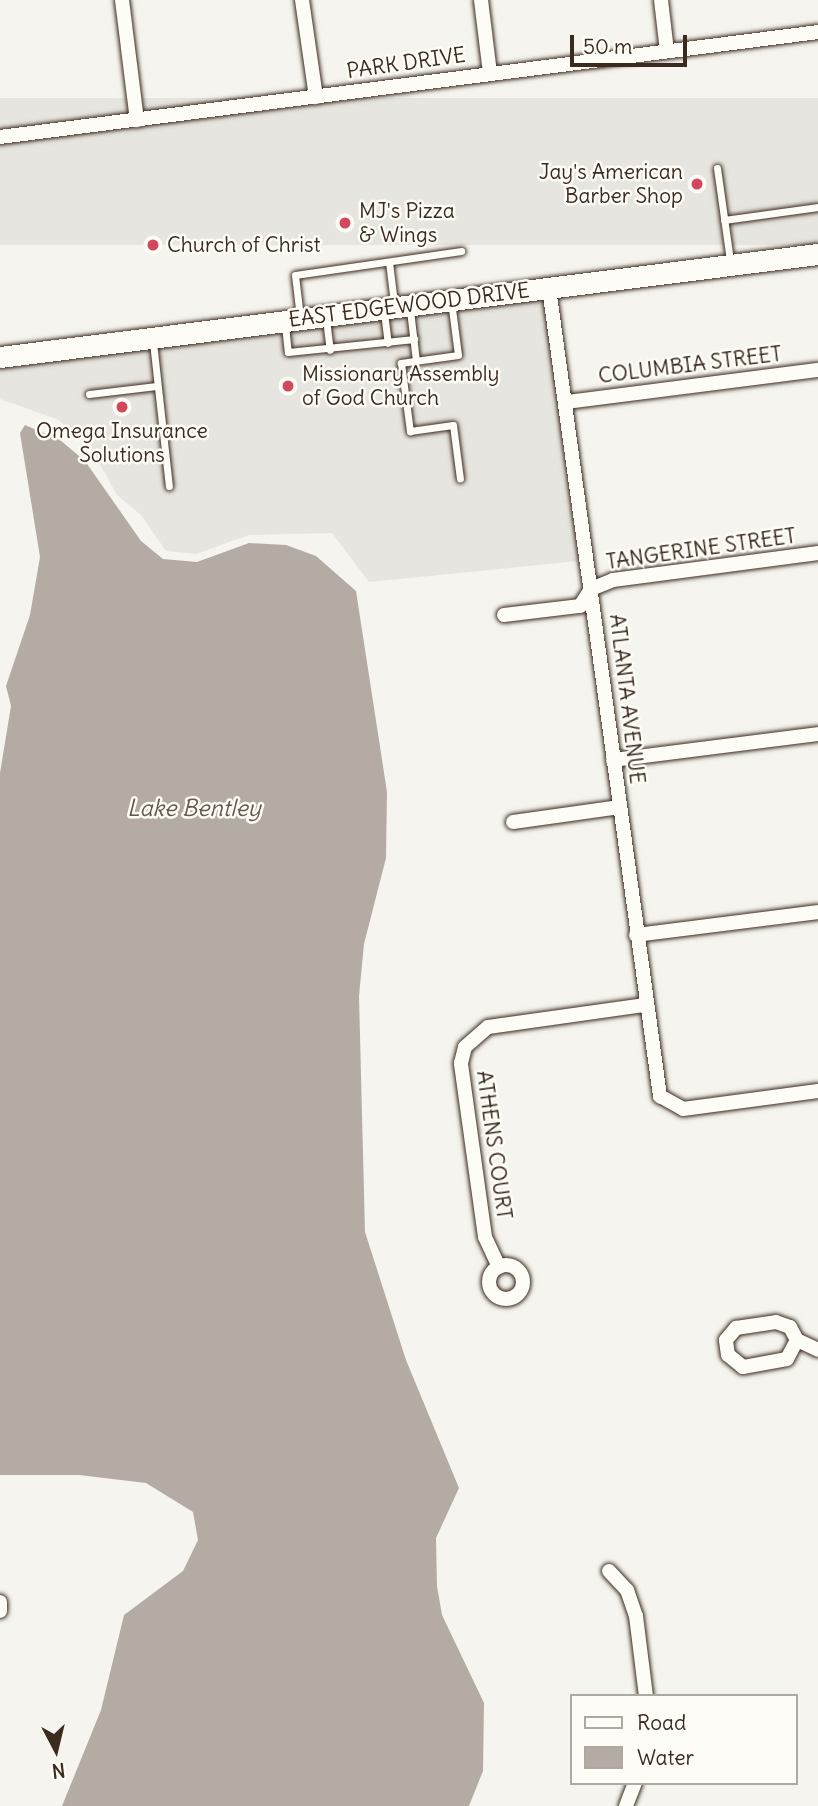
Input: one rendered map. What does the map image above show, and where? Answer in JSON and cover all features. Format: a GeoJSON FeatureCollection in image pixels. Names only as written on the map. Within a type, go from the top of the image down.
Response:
{"type":"FeatureCollection","features":[{"type":"Feature","properties":{"kind":"street"},"geometry":{"type":"LineString","coordinates":[[122,0],[137,120]]}},
{"type":"Feature","properties":{"kind":"street"},"geometry":{"type":"LineString","coordinates":[[302,0],[316,97]]}},
{"type":"Feature","properties":{"kind":"street"},"geometry":{"type":"LineString","coordinates":[[481,0],[490,73]]}},
{"type":"Feature","properties":{"kind":"street"},"geometry":{"type":"LineString","coordinates":[[661,0],[667,51]]}},
{"type":"Feature","properties":{"kind":"street","name":"PARK DRIVE"},"geometry":{"type":"LineString","coordinates":[[0,137],[818,32]]}},
{"type":"Feature","properties":{"kind":"street","name":"EAST EDGEWOOD DRIVE"},"geometry":{"type":"LineString","coordinates":[[0,357],[818,254]]}},
{"type":"Feature","properties":{"kind":"street","name":"ATLANTA AVENUE"},"geometry":{"type":"LineString","coordinates":[[549,288],[567,402],[645,1005],[660,1096],[675,1107],[818,1091]]}},
{"type":"Feature","properties":{"kind":"street","name":"COLUMBIA STREET"},"geometry":{"type":"LineString","coordinates":[[567,402],[818,369]]}},
{"type":"Feature","properties":{"kind":"street","name":"TANGERINE STREET"},"geometry":{"type":"LineString","coordinates":[[504,615],[580,606],[591,589],[612,580],[818,553]]}},
{"type":"Feature","properties":{"kind":"street"},"geometry":{"type":"LineString","coordinates":[[613,760],[818,734]]}},
{"type":"Feature","properties":{"kind":"street"},"geometry":{"type":"LineString","coordinates":[[513,822],[620,807]]}},
{"type":"Feature","properties":{"kind":"street"},"geometry":{"type":"LineString","coordinates":[[636,935],[818,912]]}},
{"type":"Feature","properties":{"kind":"street","name":"ATHENS COURT"},"geometry":{"type":"LineString","coordinates":[[499,1267],[485,1237],[461,1063],[465,1047],[475,1034],[500,1024],[645,1005]]}},
{"type":"Feature","properties":{"kind":"street"},"geometry":{"type":"LineString","coordinates":[[797,1340],[787,1359],[743,1367],[726,1348],[736,1328],[776,1322],[790,1326],[797,1340],[818,1350]]}},
{"type":"Feature","properties":{"kind":"street"},"geometry":{"type":"LineString","coordinates":[[609,1571],[627,1590],[636,1616],[646,1694]]}},
{"type":"Feature","properties":{"kind":"street"},"geometry":{"type":"LineString","coordinates":[[0,1601],[0,1611]]}},
{"type":"Feature","properties":{"kind":"street"},"geometry":{"type":"LineString","coordinates":[[626,1806],[634,1785]]}},
{"type":"Feature","properties":{"kind":"lane"},"geometry":{"type":"LineString","coordinates":[[717,168],[731,265]]}},
{"type":"Feature","properties":{"kind":"lane"},"geometry":{"type":"LineString","coordinates":[[724,220],[818,207]]}},
{"type":"Feature","properties":{"kind":"lane"},"geometry":{"type":"LineString","coordinates":[[414,339],[330,350],[288,352],[295,275],[461,251]]}},
{"type":"Feature","properties":{"kind":"lane"},"geometry":{"type":"LineString","coordinates":[[388,262],[396,307],[414,339],[416,361]]}},
{"type":"Feature","properties":{"kind":"lane"},"geometry":{"type":"LineString","coordinates":[[451,300],[458,355],[401,363],[410,430],[453,425],[460,479]]}},
{"type":"Feature","properties":{"kind":"lane"},"geometry":{"type":"LineString","coordinates":[[388,343],[396,307]]}},
{"type":"Feature","properties":{"kind":"lane"},"geometry":{"type":"LineString","coordinates":[[326,316],[330,350]]}},
{"type":"Feature","properties":{"kind":"lane"},"geometry":{"type":"LineString","coordinates":[[152,338],[169,486]]}},
{"type":"Feature","properties":{"kind":"lane"},"geometry":{"type":"LineString","coordinates":[[89,394],[158,386]]}},
{"type":"Feature","properties":{"kind":"shaded area"},"geometry":{"type":"Polygon","coordinates":[[[0,98],[818,98],[818,245],[0,245],[0,98]]]}},
{"type":"Feature","properties":{"kind":"shaded area"},"geometry":{"type":"Polygon","coordinates":[[[543,298],[579,561],[369,582],[332,533],[249,535],[196,554],[166,551],[141,515],[117,495],[92,450],[59,420],[0,399],[0,366],[543,298]]]}},
{"type":"Feature","properties":{"kind":"water","name":"Lake Bentley"},"geometry":{"type":"Polygon","coordinates":[[[25,425],[60,440],[85,461],[141,541],[163,559],[197,562],[249,543],[286,545],[316,556],[356,591],[387,792],[386,858],[364,944],[359,996],[365,1232],[406,1360],[459,1488],[436,1538],[437,1586],[442,1615],[484,1703],[483,1771],[469,1806],[62,1806],[101,1710],[124,1615],[183,1571],[198,1540],[193,1512],[146,1483],[79,1475],[0,1475],[0,773],[11,706],[6,686],[30,615],[40,557],[20,433],[25,425]]]}},
{"type":"Feature","properties":{"kind":"place","name":"Jay's American Barber Shop"},"geometry":{"type":"Point","coordinates":[697,184]}},
{"type":"Feature","properties":{"kind":"place","name":"MJ's Pizza & Wings"},"geometry":{"type":"Point","coordinates":[345,223]}},
{"type":"Feature","properties":{"kind":"place","name":"Church of Christ"},"geometry":{"type":"Point","coordinates":[153,245]}},
{"type":"Feature","properties":{"kind":"place","name":"Missionary Assembly of God Church"},"geometry":{"type":"Point","coordinates":[288,386]}},
{"type":"Feature","properties":{"kind":"place","name":"Omega Insurance Solutions"},"geometry":{"type":"Point","coordinates":[122,407]}}]}
